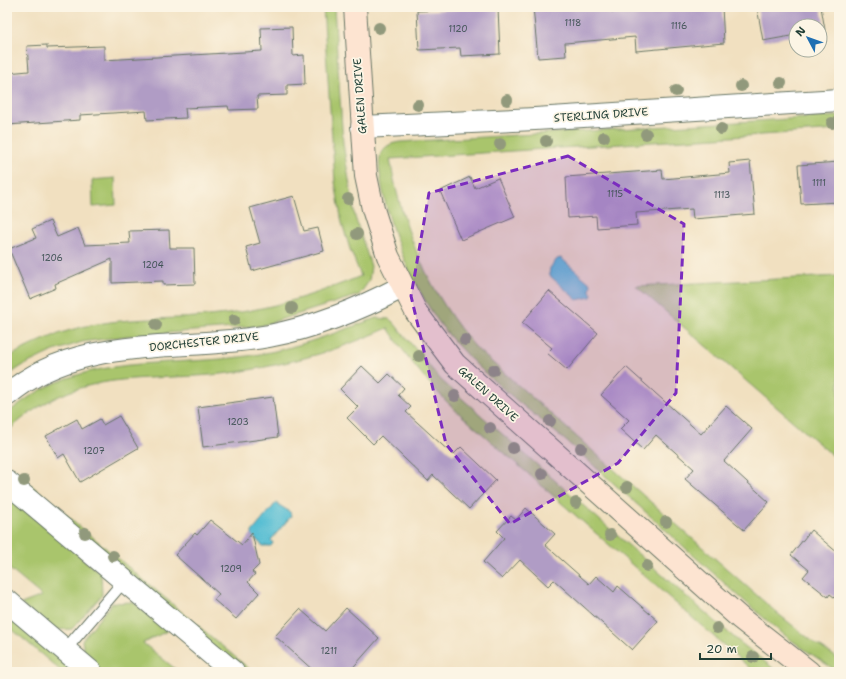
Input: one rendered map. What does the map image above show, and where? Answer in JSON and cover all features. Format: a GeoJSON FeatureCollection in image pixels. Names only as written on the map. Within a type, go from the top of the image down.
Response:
{"type":"FeatureCollection","features":[{"type":"Feature","properties":{"kind":"street","name":"GALEN DRIVE"},"geometry":{"type":"LineString","coordinates":[[355,7],[366,176],[372,209],[388,256],[402,288],[419,317],[455,364],[734,613],[809,672]]}},
{"type":"Feature","properties":{"kind":"street","name":"STERLING DRIVE"},"geometry":{"type":"LineString","coordinates":[[362,127],[543,118],[839,100]]}},
{"type":"Feature","properties":{"kind":"street","name":"DORCHESTER DRIVE"},"geometry":{"type":"LineString","coordinates":[[7,395],[18,385],[55,365],[81,356],[115,350],[206,344],[269,336],[320,323],[366,306],[402,288]]}},
{"type":"Feature","properties":{"kind":"street"},"geometry":{"type":"LineString","coordinates":[[7,482],[233,672]]}},
{"type":"Feature","properties":{"kind":"street"},"geometry":{"type":"LineString","coordinates":[[7,601],[91,672]]}},
{"type":"Feature","properties":{"kind":"lane"},"geometry":{"type":"LineString","coordinates":[[65,650],[124,581]]}},
{"type":"Feature","properties":{"kind":"highlighted area"},"geometry":{"type":"Polygon","coordinates":[[[568,156],[684,224],[676,393],[618,463],[510,524],[446,444],[411,296],[429,193],[568,156]]]}},
{"type":"Feature","properties":{"kind":"green space"},"geometry":{"type":"Polygon","coordinates":[[[323,7],[334,7],[343,143],[355,217],[371,266],[369,281],[359,295],[260,326],[127,336],[82,342],[51,352],[22,366],[7,376],[7,358],[39,342],[73,329],[112,322],[142,319],[203,317],[237,313],[291,301],[361,276],[350,249],[342,223],[335,182],[323,7]]]}},
{"type":"Feature","properties":{"kind":"green space"},"geometry":{"type":"Polygon","coordinates":[[[839,116],[839,130],[390,159],[402,211],[420,260],[445,307],[477,349],[777,613],[816,644],[839,659],[838,672],[804,649],[762,616],[573,447],[484,372],[452,339],[438,321],[418,289],[402,254],[389,218],[381,181],[379,161],[380,156],[386,147],[400,142],[839,116]]]}},
{"type":"Feature","properties":{"kind":"green space"},"geometry":{"type":"Polygon","coordinates":[[[115,178],[116,205],[93,207],[92,180],[115,178]]]}},
{"type":"Feature","properties":{"kind":"green space"},"geometry":{"type":"Polygon","coordinates":[[[839,276],[839,461],[636,286],[839,276]]]}},
{"type":"Feature","properties":{"kind":"green space"},"geometry":{"type":"Polygon","coordinates":[[[376,318],[389,319],[393,322],[441,380],[686,596],[737,640],[778,672],[755,672],[752,670],[453,408],[418,370],[388,328],[333,350],[306,358],[265,367],[237,372],[116,381],[89,386],[62,395],[34,410],[7,432],[7,414],[35,393],[65,379],[96,370],[128,365],[227,358],[260,354],[333,334],[376,318]]]}},
{"type":"Feature","properties":{"kind":"green space"},"geometry":{"type":"Polygon","coordinates":[[[7,465],[253,672],[238,672],[7,474],[7,465]]]}},
{"type":"Feature","properties":{"kind":"green space"},"geometry":{"type":"Polygon","coordinates":[[[7,494],[101,574],[102,595],[72,629],[51,630],[21,604],[42,596],[7,567],[7,494]]]}},
{"type":"Feature","properties":{"kind":"green space"},"geometry":{"type":"Polygon","coordinates":[[[133,602],[167,631],[143,643],[179,672],[100,672],[85,659],[82,640],[112,603],[133,602]]]}},
{"type":"Feature","properties":{"kind":"green space"},"geometry":{"type":"Polygon","coordinates":[[[7,613],[77,672],[62,672],[7,625],[7,613]]]}},
{"type":"Feature","properties":{"kind":"water"},"geometry":{"type":"Polygon","coordinates":[[[561,258],[591,284],[591,297],[577,300],[549,275],[550,268],[557,259],[561,258]]]}},
{"type":"Feature","properties":{"kind":"water"},"geometry":{"type":"Polygon","coordinates":[[[276,503],[290,512],[291,516],[271,540],[273,543],[271,546],[263,546],[252,536],[252,532],[276,503]]]}},
{"type":"Feature","properties":{"kind":"building"},"geometry":{"type":"Polygon","coordinates":[[[533,7],[611,7],[612,12],[672,7],[722,7],[724,43],[636,51],[635,37],[565,43],[566,56],[538,58],[533,7]]]}},
{"type":"Feature","properties":{"kind":"building"},"geometry":{"type":"Polygon","coordinates":[[[757,7],[821,7],[823,18],[788,18],[788,36],[763,41],[757,7]]]}},
{"type":"Feature","properties":{"kind":"building"},"geometry":{"type":"Polygon","coordinates":[[[498,8],[500,54],[461,56],[460,48],[419,50],[417,11],[498,8]]]}},
{"type":"Feature","properties":{"kind":"building"},"geometry":{"type":"Polygon","coordinates":[[[292,27],[293,56],[304,55],[305,84],[287,85],[287,95],[257,96],[258,109],[229,110],[228,106],[185,108],[186,118],[147,120],[146,111],[80,115],[80,120],[7,125],[7,73],[29,71],[27,46],[47,45],[47,48],[104,46],[104,60],[262,51],[261,28],[292,27]]]}},
{"type":"Feature","properties":{"kind":"building"},"geometry":{"type":"Polygon","coordinates":[[[750,161],[755,214],[693,219],[692,209],[636,213],[637,225],[597,228],[596,216],[568,218],[566,177],[662,170],[663,179],[730,173],[729,163],[750,161]]]}},
{"type":"Feature","properties":{"kind":"building"},"geometry":{"type":"Polygon","coordinates":[[[839,162],[839,202],[801,204],[798,165],[839,162]]]}},
{"type":"Feature","properties":{"kind":"building"},"geometry":{"type":"Polygon","coordinates":[[[470,177],[475,188],[498,178],[515,217],[461,240],[440,191],[470,177]]]}},
{"type":"Feature","properties":{"kind":"building"},"geometry":{"type":"Polygon","coordinates":[[[294,196],[304,231],[318,228],[324,251],[252,271],[246,247],[260,243],[250,208],[294,196]]]}},
{"type":"Feature","properties":{"kind":"building"},"geometry":{"type":"Polygon","coordinates":[[[50,221],[57,237],[78,228],[85,245],[130,243],[129,231],[169,230],[170,248],[194,248],[195,284],[163,285],[163,281],[112,283],[112,259],[55,284],[56,288],[30,299],[9,249],[36,238],[32,229],[50,221]]]}},
{"type":"Feature","properties":{"kind":"building"},"geometry":{"type":"Polygon","coordinates":[[[549,291],[598,333],[567,370],[547,353],[552,348],[522,323],[549,291]]]}},
{"type":"Feature","properties":{"kind":"building"},"geometry":{"type":"Polygon","coordinates":[[[362,366],[380,383],[389,374],[404,388],[398,395],[411,407],[406,412],[453,455],[461,447],[496,480],[469,509],[433,475],[428,481],[381,436],[373,444],[347,418],[358,407],[340,389],[362,366]]]}},
{"type":"Feature","properties":{"kind":"building"},"geometry":{"type":"Polygon","coordinates":[[[626,367],[701,434],[726,406],[752,429],[724,461],[769,502],[744,530],[685,479],[694,469],[656,435],[643,450],[620,429],[629,420],[601,395],[626,367]]]}},
{"type":"Feature","properties":{"kind":"building"},"geometry":{"type":"Polygon","coordinates":[[[273,397],[278,437],[203,447],[198,407],[273,397]]]}},
{"type":"Feature","properties":{"kind":"building"},"geometry":{"type":"Polygon","coordinates":[[[119,416],[138,448],[80,482],[64,454],[58,458],[46,436],[77,419],[82,429],[100,419],[103,425],[119,416]]]}},
{"type":"Feature","properties":{"kind":"building"},"geometry":{"type":"Polygon","coordinates":[[[526,508],[555,534],[545,545],[589,584],[596,576],[614,592],[618,586],[658,621],[632,650],[554,580],[548,586],[520,560],[502,579],[483,562],[504,538],[497,531],[511,516],[516,520],[526,508]]]}},
{"type":"Feature","properties":{"kind":"building"},"geometry":{"type":"Polygon","coordinates":[[[210,520],[242,545],[252,533],[259,565],[252,572],[255,574],[248,582],[259,593],[236,619],[214,600],[219,594],[175,555],[195,533],[197,535],[210,520]]]}},
{"type":"Feature","properties":{"kind":"building"},"geometry":{"type":"Polygon","coordinates":[[[811,530],[839,554],[839,601],[830,594],[828,597],[803,577],[809,570],[791,555],[811,530]]]}},
{"type":"Feature","properties":{"kind":"building"},"geometry":{"type":"Polygon","coordinates":[[[346,608],[379,638],[349,672],[315,672],[275,636],[300,609],[325,631],[346,608]]]}}]}
